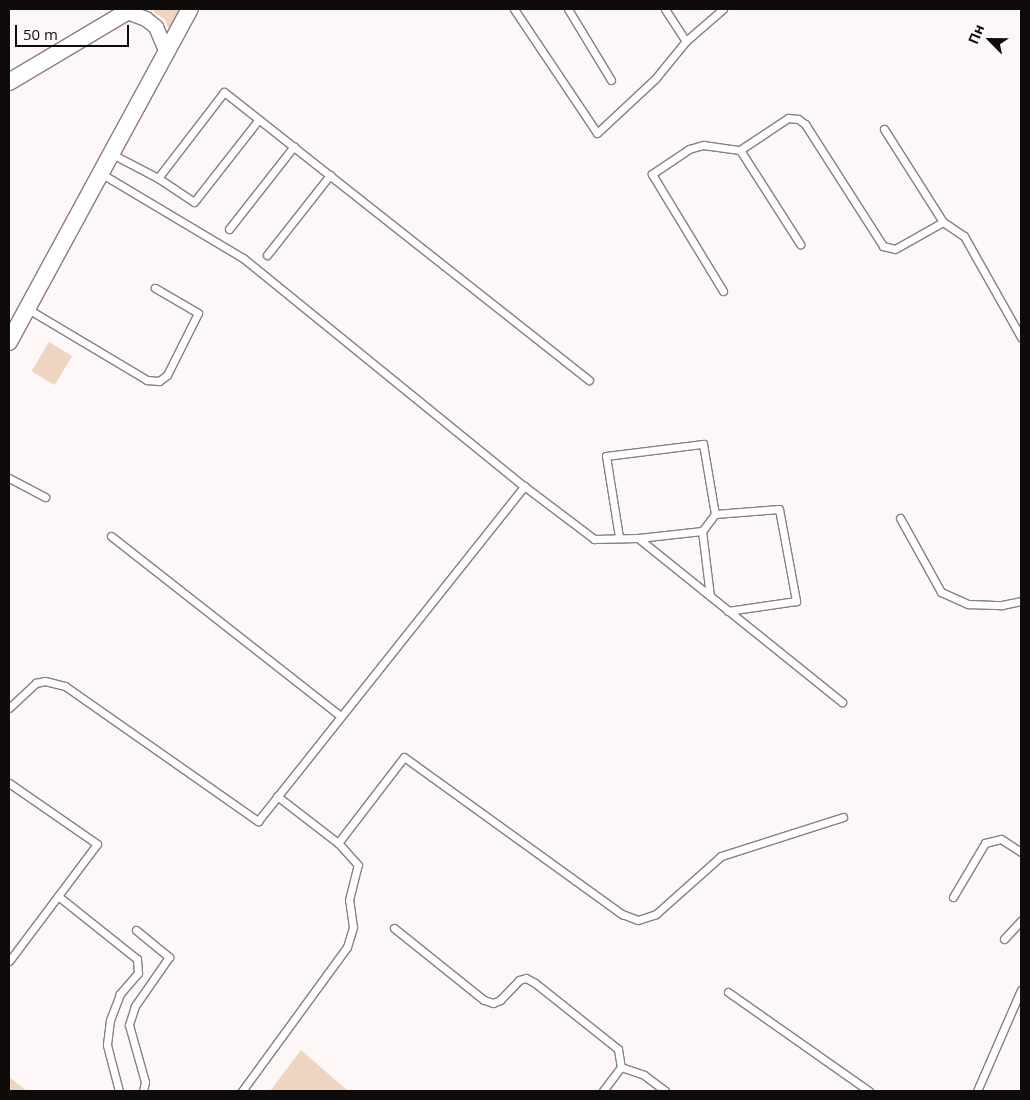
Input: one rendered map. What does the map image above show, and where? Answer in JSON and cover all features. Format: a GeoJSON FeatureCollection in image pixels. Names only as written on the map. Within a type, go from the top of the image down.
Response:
{"type":"FeatureCollection","features":[{"type":"Feature","properties":{"kind":"street"},"geometry":{"type":"LineString","coordinates":[[9,342],[190,9]]}},
{"type":"Feature","properties":{"kind":"street"},"geometry":{"type":"LineString","coordinates":[[9,82],[130,10],[156,27],[167,53]]}},
{"type":"Feature","properties":{"kind":"lane"},"geometry":{"type":"LineString","coordinates":[[514,9],[597,134],[655,78],[686,41],[723,9]]}},
{"type":"Feature","properties":{"kind":"lane"},"geometry":{"type":"LineString","coordinates":[[568,9],[611,80]]}},
{"type":"Feature","properties":{"kind":"lane"},"geometry":{"type":"LineString","coordinates":[[666,9],[686,41]]}},
{"type":"Feature","properties":{"kind":"lane"},"geometry":{"type":"LineString","coordinates":[[158,178],[224,92],[589,380]]}},
{"type":"Feature","properties":{"kind":"lane"},"geometry":{"type":"LineString","coordinates":[[723,291],[652,174],[689,149],[703,145],[740,150],[788,118],[798,119],[805,124],[883,246],[895,249],[943,222]]}},
{"type":"Feature","properties":{"kind":"lane"},"geometry":{"type":"LineString","coordinates":[[112,154],[158,178],[194,202],[259,119]]}},
{"type":"Feature","properties":{"kind":"lane"},"geometry":{"type":"LineString","coordinates":[[884,129],[943,222],[964,236],[1021,337]]}},
{"type":"Feature","properties":{"kind":"lane"},"geometry":{"type":"LineString","coordinates":[[229,229],[294,146]]}},
{"type":"Feature","properties":{"kind":"lane"},"geometry":{"type":"LineString","coordinates":[[740,150],[800,244]]}},
{"type":"Feature","properties":{"kind":"lane"},"geometry":{"type":"LineString","coordinates":[[101,174],[243,258],[524,486],[594,538],[638,538],[702,531]]}},
{"type":"Feature","properties":{"kind":"lane"},"geometry":{"type":"LineString","coordinates":[[266,254],[330,175]]}},
{"type":"Feature","properties":{"kind":"lane"},"geometry":{"type":"LineString","coordinates":[[27,308],[147,380],[159,382],[167,375],[198,313],[154,288]]}},
{"type":"Feature","properties":{"kind":"lane"},"geometry":{"type":"LineString","coordinates":[[619,537],[606,456],[703,444],[715,514],[702,531],[710,596]]}},
{"type":"Feature","properties":{"kind":"lane"},"geometry":{"type":"LineString","coordinates":[[9,478],[45,497]]}},
{"type":"Feature","properties":{"kind":"lane"},"geometry":{"type":"LineString","coordinates":[[9,708],[36,683],[54,682],[65,686],[258,821],[339,715],[524,486]]}},
{"type":"Feature","properties":{"kind":"lane"},"geometry":{"type":"LineString","coordinates":[[715,514],[779,509],[796,601],[728,611]]}},
{"type":"Feature","properties":{"kind":"lane"},"geometry":{"type":"LineString","coordinates":[[900,518],[941,592],[968,604],[1002,605],[1021,601]]}},
{"type":"Feature","properties":{"kind":"lane"},"geometry":{"type":"LineString","coordinates":[[111,536],[339,715]]}},
{"type":"Feature","properties":{"kind":"lane"},"geometry":{"type":"LineString","coordinates":[[638,538],[842,702]]}},
{"type":"Feature","properties":{"kind":"lane"},"geometry":{"type":"LineString","coordinates":[[338,843],[404,757],[622,914],[638,920],[656,914],[721,856],[843,816]]}},
{"type":"Feature","properties":{"kind":"lane"},"geometry":{"type":"LineString","coordinates":[[9,783],[97,844],[9,961]]}},
{"type":"Feature","properties":{"kind":"lane"},"geometry":{"type":"LineString","coordinates":[[242,1091],[347,947],[353,927],[349,900],[358,865],[338,843],[277,796]]}},
{"type":"Feature","properties":{"kind":"lane"},"geometry":{"type":"LineString","coordinates":[[953,897],[985,843],[1001,839],[1021,852]]}},
{"type":"Feature","properties":{"kind":"lane"},"geometry":{"type":"LineString","coordinates":[[58,896],[137,958],[138,973],[120,994],[110,1020],[107,1045],[119,1091]]}},
{"type":"Feature","properties":{"kind":"lane"},"geometry":{"type":"LineString","coordinates":[[1004,939],[1021,921]]}},
{"type":"Feature","properties":{"kind":"lane"},"geometry":{"type":"LineString","coordinates":[[394,928],[484,1000],[493,1003],[500,1000],[519,980],[526,978],[618,1050],[622,1068]]}},
{"type":"Feature","properties":{"kind":"lane"},"geometry":{"type":"LineString","coordinates":[[136,930],[170,957],[135,1006],[130,1024],[145,1082],[143,1091]]}},
{"type":"Feature","properties":{"kind":"lane"},"geometry":{"type":"LineString","coordinates":[[977,1091],[1021,990]]}},
{"type":"Feature","properties":{"kind":"lane"},"geometry":{"type":"LineString","coordinates":[[728,992],[869,1091]]}},
{"type":"Feature","properties":{"kind":"lane"},"geometry":{"type":"LineString","coordinates":[[604,1091],[622,1068]]}},
{"type":"Feature","properties":{"kind":"lane"},"geometry":{"type":"LineString","coordinates":[[622,1068],[644,1076],[665,1091]]}},
{"type":"Feature","properties":{"kind":"shaded area"},"geometry":{"type":"Polygon","coordinates":[[[157,9],[184,9],[171,33],[165,20],[153,11],[157,9]]]}},
{"type":"Feature","properties":{"kind":"shaded area"},"geometry":{"type":"Polygon","coordinates":[[[49,342],[72,356],[55,385],[31,371],[49,342]]]}},
{"type":"Feature","properties":{"kind":"shaded area"},"geometry":{"type":"Polygon","coordinates":[[[301,1050],[348,1091],[270,1091],[301,1050]]]}},
{"type":"Feature","properties":{"kind":"shaded area"},"geometry":{"type":"Polygon","coordinates":[[[9,1077],[27,1091],[9,1091],[9,1077]]]}}]}
